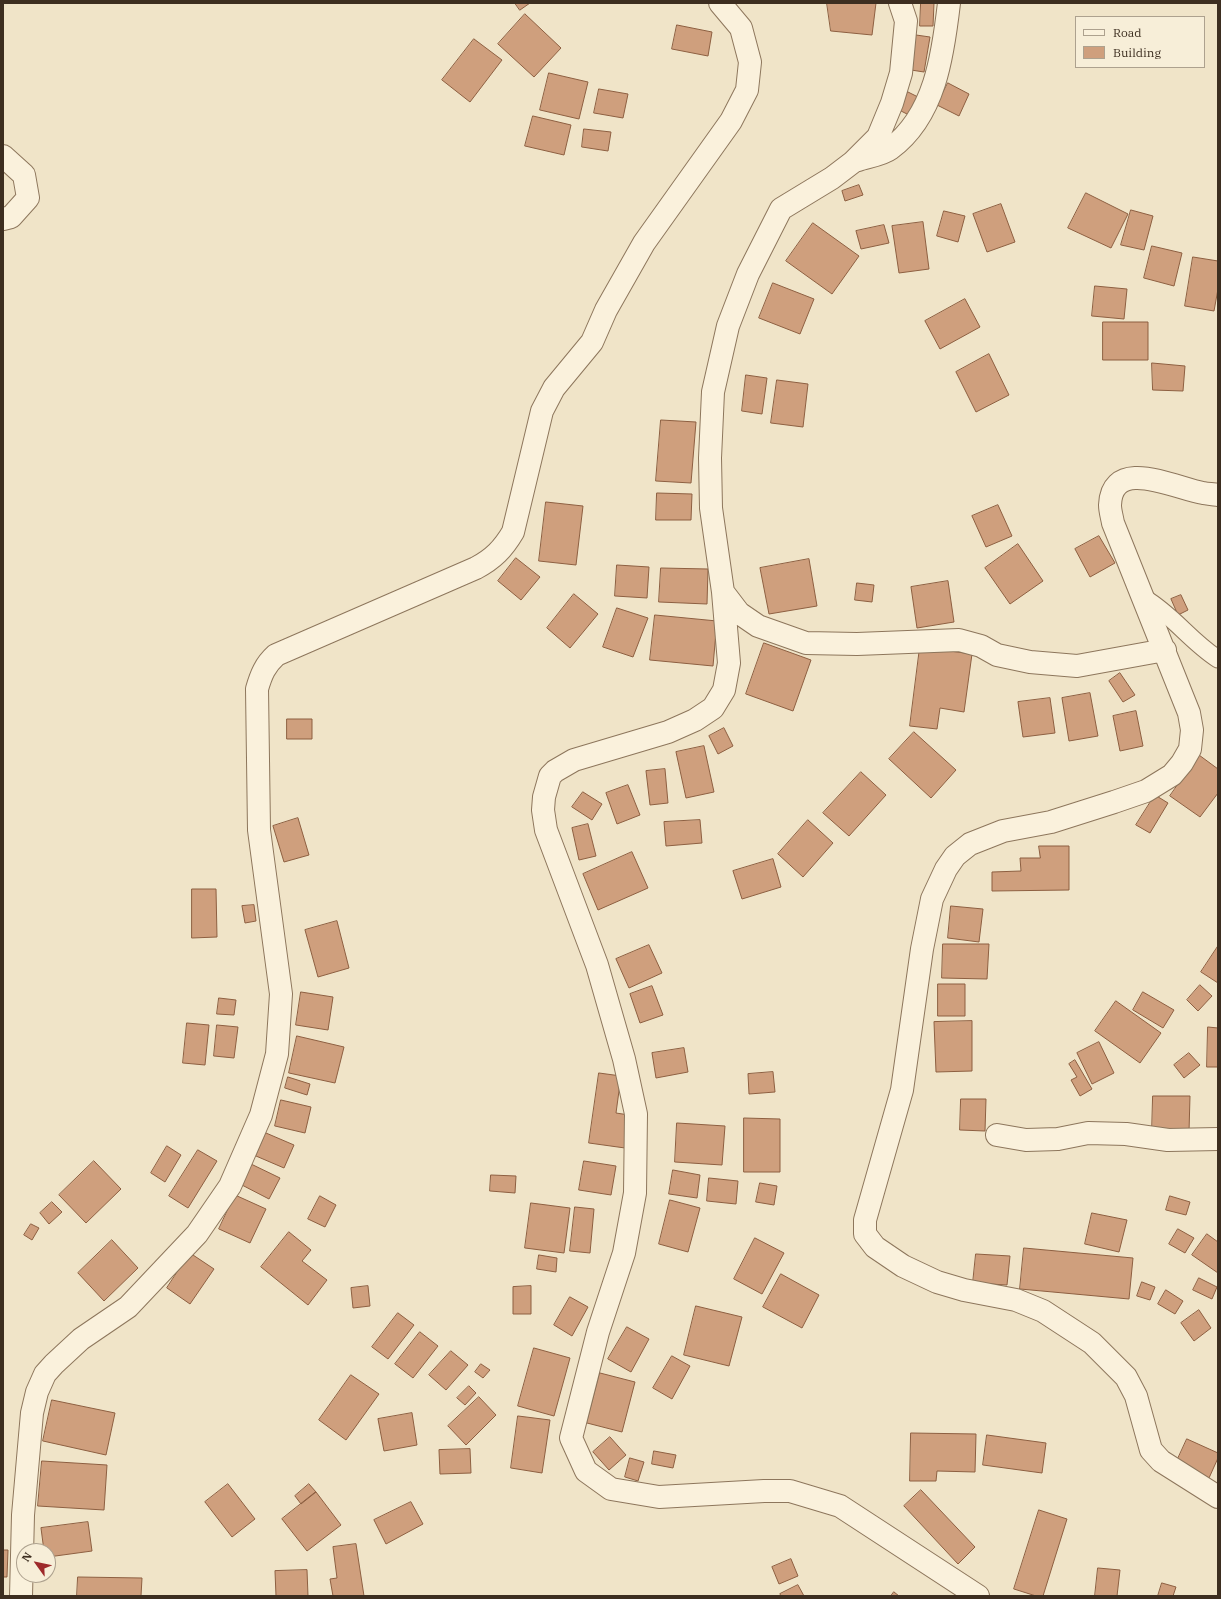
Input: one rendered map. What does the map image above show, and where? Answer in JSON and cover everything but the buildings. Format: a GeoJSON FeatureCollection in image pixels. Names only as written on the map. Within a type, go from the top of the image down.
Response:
{"type":"FeatureCollection","features":[{"type":"Feature","properties":{"kind":"street"},"geometry":{"type":"LineString","coordinates":[[21,1596],[23,1515],[32,1413],[37,1392],[45,1374],[81,1339],[128,1307],[196,1234],[230,1186],[261,1115],[278,1054],[281,994],[259,830],[257,689],[261,673],[268,662],[276,655],[491,561],[504,548],[513,532],[542,411],[554,388],[592,342],[606,310],[644,243],[731,121],[747,90],[750,62],[741,28],[720,3]]}},
{"type":"Feature","properties":{"kind":"street"},"geometry":{"type":"LineString","coordinates":[[900,3],[906,21],[901,73],[892,103],[878,137],[853,162],[832,178],[781,209],[748,274],[728,326],[713,392],[710,458],[711,508],[722,592],[729,663],[724,690],[713,708],[695,720],[668,732],[574,760],[550,776],[544,797],[543,810],[546,830],[597,965],[624,1059],[636,1114],[635,1193],[624,1253],[598,1332],[571,1438],[586,1471],[611,1489],[659,1497],[790,1491],[840,1506],[978,1596]]}},
{"type":"Feature","properties":{"kind":"street"},"geometry":{"type":"LineString","coordinates":[[853,162],[889,150],[916,123],[931,91],[943,52],[949,3]]}},
{"type":"Feature","properties":{"kind":"street"},"geometry":{"type":"LineString","coordinates":[[3,156],[24,175],[28,198],[11,217],[3,219]]}},
{"type":"Feature","properties":{"kind":"street"},"geometry":{"type":"LineString","coordinates":[[1218,495],[1203,494],[1139,477],[1125,479],[1115,488],[1110,504],[1113,523],[1189,713],[1192,730],[1190,749],[1182,763],[1172,775],[1146,791],[1051,822],[1003,831],[970,844],[956,856],[946,869],[931,906],[922,949],[902,1090],[865,1220],[865,1234],[875,1248],[904,1266],[937,1282],[964,1290],[1016,1300],[1042,1311],[1092,1342],[1126,1377],[1136,1396],[1151,1450],[1161,1461],[1218,1497]]}},
{"type":"Feature","properties":{"kind":"street"},"geometry":{"type":"LineString","coordinates":[[722,592],[739,613],[758,626],[806,643],[864,644],[959,640],[981,646],[997,655],[1030,662],[1077,666],[1164,650]]}},
{"type":"Feature","properties":{"kind":"street"},"geometry":{"type":"LineString","coordinates":[[997,1135],[1026,1140],[1058,1139],[1088,1133],[1126,1134],[1168,1140],[1218,1139]]}},
{"type":"Feature","properties":{"kind":"lane"},"geometry":{"type":"LineString","coordinates":[[1144,598],[1161,608],[1180,625],[1196,644],[1218,659]]}}]}
